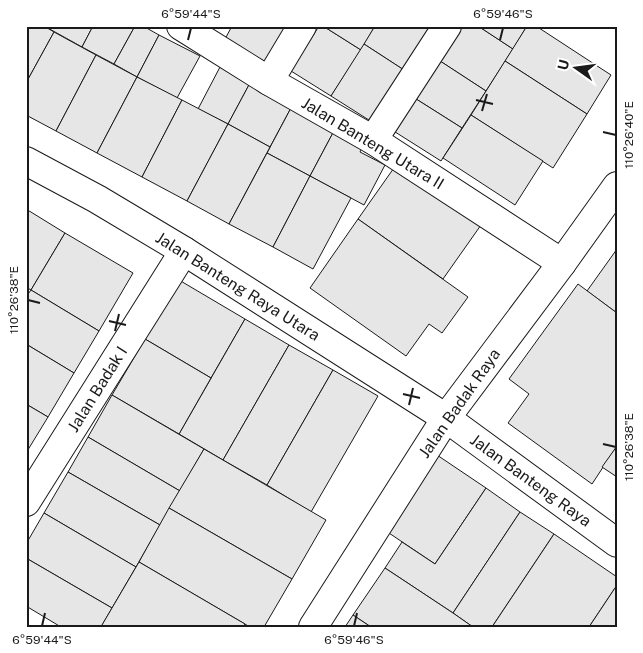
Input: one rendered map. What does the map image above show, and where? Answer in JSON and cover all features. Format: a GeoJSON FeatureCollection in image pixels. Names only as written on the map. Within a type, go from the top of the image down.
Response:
{"type":"FeatureCollection","features":[{"type":"Feature","properties":{"kind":"street","name":"Jalan Banteng Utara II"},"geometry":{"type":"LineString","coordinates":[[181,26],[269,81],[373,140],[562,263]]}},
{"type":"Feature","properties":{"kind":"street"},"geometry":{"type":"LineString","coordinates":[[269,81],[302,26]]}},
{"type":"Feature","properties":{"kind":"street"},"geometry":{"type":"LineString","coordinates":[[373,140],[446,26]]}},
{"type":"Feature","properties":{"kind":"street","name":"Jalan Banteng Raya Utara"},"geometry":{"type":"LineString","coordinates":[[26,162],[97,199],[184,251],[446,418]]}},
{"type":"Feature","properties":{"kind":"street","name":"Jalan Badak Raya"},"geometry":{"type":"LineString","coordinates":[[312,627],[446,418],[617,186]]}},
{"type":"Feature","properties":{"kind":"street","name":"Jalan Badak I"},"geometry":{"type":"LineString","coordinates":[[26,502],[184,251]]}},
{"type":"Feature","properties":{"kind":"street","name":"Jalan Banteng Raya"},"geometry":{"type":"LineString","coordinates":[[446,418],[617,543]]}},
{"type":"Feature","properties":{"kind":"building"},"geometry":{"type":"Polygon","coordinates":[[[26,26],[44,26],[54,32],[26,83],[26,26]]]}},
{"type":"Feature","properties":{"kind":"building"},"geometry":{"type":"Polygon","coordinates":[[[47,26],[93,26],[82,47],[47,26]]]}},
{"type":"Feature","properties":{"kind":"building"},"geometry":{"type":"Polygon","coordinates":[[[93,26],[135,26],[114,64],[82,47],[93,26]]]}},
{"type":"Feature","properties":{"kind":"building"},"geometry":{"type":"Polygon","coordinates":[[[135,26],[143,26],[159,35],[137,77],[114,64],[135,26]]]}},
{"type":"Feature","properties":{"kind":"building"},"geometry":{"type":"Polygon","coordinates":[[[232,26],[287,26],[264,64],[225,39],[232,26]]]}},
{"type":"Feature","properties":{"kind":"building"},"geometry":{"type":"Polygon","coordinates":[[[319,26],[323,26],[361,50],[331,96],[291,71],[319,26]]]}},
{"type":"Feature","properties":{"kind":"building"},"geometry":{"type":"Polygon","coordinates":[[[323,26],[375,26],[361,50],[323,26]]]}},
{"type":"Feature","properties":{"kind":"building"},"geometry":{"type":"Polygon","coordinates":[[[375,26],[426,26],[430,29],[404,70],[364,44],[375,26]]]}},
{"type":"Feature","properties":{"kind":"building"},"geometry":{"type":"Polygon","coordinates":[[[458,26],[478,26],[513,49],[486,91],[437,59],[458,26]]]}},
{"type":"Feature","properties":{"kind":"building"},"geometry":{"type":"Polygon","coordinates":[[[478,26],[527,26],[513,49],[478,26]]]}},
{"type":"Feature","properties":{"kind":"building"},"geometry":{"type":"Polygon","coordinates":[[[527,26],[536,26],[611,75],[587,114],[505,61],[527,26]]]}},
{"type":"Feature","properties":{"kind":"building"},"geometry":{"type":"Polygon","coordinates":[[[54,32],[96,55],[56,131],[26,115],[26,83],[54,32]]]}},
{"type":"Feature","properties":{"kind":"building"},"geometry":{"type":"Polygon","coordinates":[[[159,35],[200,56],[177,98],[137,77],[159,35]]]}},
{"type":"Feature","properties":{"kind":"building"},"geometry":{"type":"Polygon","coordinates":[[[364,44],[404,70],[372,122],[331,96],[364,44]]]}},
{"type":"Feature","properties":{"kind":"building"},"geometry":{"type":"Polygon","coordinates":[[[96,55],[137,77],[97,153],[56,131],[96,55]]]}},
{"type":"Feature","properties":{"kind":"building"},"geometry":{"type":"Polygon","coordinates":[[[437,59],[486,91],[462,128],[413,97],[437,59]]]}},
{"type":"Feature","properties":{"kind":"building"},"geometry":{"type":"Polygon","coordinates":[[[505,61],[587,114],[553,168],[471,115],[505,61]]]}},
{"type":"Feature","properties":{"kind":"building"},"geometry":{"type":"Polygon","coordinates":[[[220,67],[250,83],[228,124],[198,109],[220,67]]]}},
{"type":"Feature","properties":{"kind":"building"},"geometry":{"type":"Polygon","coordinates":[[[137,77],[182,100],[142,177],[97,153],[137,77]]]}},
{"type":"Feature","properties":{"kind":"building"},"geometry":{"type":"Polygon","coordinates":[[[250,83],[292,106],[270,147],[228,124],[250,83]]]}},
{"type":"Feature","properties":{"kind":"building"},"geometry":{"type":"Polygon","coordinates":[[[413,97],[462,128],[441,161],[392,130],[413,97]]]}},
{"type":"Feature","properties":{"kind":"building"},"geometry":{"type":"Polygon","coordinates":[[[182,100],[228,124],[187,201],[142,177],[182,100]]]}},
{"type":"Feature","properties":{"kind":"building"},"geometry":{"type":"Polygon","coordinates":[[[292,106],[335,129],[310,176],[267,153],[292,106]]]}},
{"type":"Feature","properties":{"kind":"building"},"geometry":{"type":"Polygon","coordinates":[[[471,115],[543,161],[515,205],[443,158],[471,115]]]}},
{"type":"Feature","properties":{"kind":"building"},"geometry":{"type":"Polygon","coordinates":[[[228,124],[270,147],[229,224],[187,201],[228,124]]]}},
{"type":"Feature","properties":{"kind":"building"},"geometry":{"type":"Polygon","coordinates":[[[335,129],[364,144],[360,152],[385,165],[364,205],[310,176],[335,129]]]}},
{"type":"Feature","properties":{"kind":"building"},"geometry":{"type":"Polygon","coordinates":[[[267,153],[310,176],[273,247],[229,224],[267,153]]]}},
{"type":"Feature","properties":{"kind":"building"},"geometry":{"type":"Polygon","coordinates":[[[396,165],[481,225],[443,279],[358,219],[396,165]]]}},
{"type":"Feature","properties":{"kind":"building"},"geometry":{"type":"Polygon","coordinates":[[[310,176],[351,198],[313,269],[273,247],[310,176]]]}},
{"type":"Feature","properties":{"kind":"building"},"geometry":{"type":"Polygon","coordinates":[[[26,209],[65,233],[31,290],[26,287],[26,209]]]}},
{"type":"Feature","properties":{"kind":"building"},"geometry":{"type":"Polygon","coordinates":[[[358,219],[468,297],[442,333],[429,324],[406,356],[310,288],[358,219]]]}},
{"type":"Feature","properties":{"kind":"building"},"geometry":{"type":"Polygon","coordinates":[[[65,233],[133,273],[99,331],[31,290],[65,233]]]}},
{"type":"Feature","properties":{"kind":"building"},"geometry":{"type":"Polygon","coordinates":[[[617,249],[617,313],[587,291],[617,249]]]}},
{"type":"Feature","properties":{"kind":"building"},"geometry":{"type":"Polygon","coordinates":[[[179,280],[245,319],[211,378],[145,339],[179,280]]]}},
{"type":"Feature","properties":{"kind":"building"},"geometry":{"type":"Polygon","coordinates":[[[578,284],[617,313],[617,446],[592,484],[508,423],[529,394],[509,379],[578,284]]]}},
{"type":"Feature","properties":{"kind":"building"},"geometry":{"type":"Polygon","coordinates":[[[31,290],[99,331],[74,373],[26,344],[26,297],[31,290]]]}},
{"type":"Feature","properties":{"kind":"building"},"geometry":{"type":"Polygon","coordinates":[[[245,319],[289,345],[223,460],[179,434],[245,319]]]}},
{"type":"Feature","properties":{"kind":"building"},"geometry":{"type":"Polygon","coordinates":[[[145,339],[211,378],[179,434],[112,395],[145,339]]]}},
{"type":"Feature","properties":{"kind":"building"},"geometry":{"type":"Polygon","coordinates":[[[26,344],[74,373],[48,417],[26,404],[26,344]]]}},
{"type":"Feature","properties":{"kind":"building"},"geometry":{"type":"Polygon","coordinates":[[[289,345],[333,370],[267,485],[223,460],[289,345]]]}},
{"type":"Feature","properties":{"kind":"building"},"geometry":{"type":"Polygon","coordinates":[[[333,370],[378,396],[311,512],[267,485],[333,370]]]}},
{"type":"Feature","properties":{"kind":"building"},"geometry":{"type":"Polygon","coordinates":[[[112,395],[204,449],[180,491],[88,437],[112,395]]]}},
{"type":"Feature","properties":{"kind":"building"},"geometry":{"type":"Polygon","coordinates":[[[26,404],[48,417],[26,453],[26,404]]]}},
{"type":"Feature","properties":{"kind":"building"},"geometry":{"type":"Polygon","coordinates":[[[88,437],[180,491],[160,525],[68,472],[88,437]]]}},
{"type":"Feature","properties":{"kind":"building"},"geometry":{"type":"Polygon","coordinates":[[[617,446],[617,477],[602,467],[617,446]]]}},
{"type":"Feature","properties":{"kind":"building"},"geometry":{"type":"Polygon","coordinates":[[[204,449],[326,520],[292,579],[169,508],[204,449]]]}},
{"type":"Feature","properties":{"kind":"building"},"geometry":{"type":"Polygon","coordinates":[[[434,453],[486,488],[435,564],[383,529],[434,453]]]}},
{"type":"Feature","properties":{"kind":"building"},"geometry":{"type":"Polygon","coordinates":[[[68,472],[160,525],[136,567],[44,513],[68,472]]]}},
{"type":"Feature","properties":{"kind":"building"},"geometry":{"type":"Polygon","coordinates":[[[486,488],[520,512],[453,613],[385,568],[402,542],[435,564],[486,488]]]}},
{"type":"Feature","properties":{"kind":"building"},"geometry":{"type":"Polygon","coordinates":[[[169,508],[292,579],[264,627],[250,627],[139,562],[169,508]]]}},
{"type":"Feature","properties":{"kind":"building"},"geometry":{"type":"Polygon","coordinates":[[[520,512],[554,534],[492,627],[473,627],[453,613],[520,512]]]}},
{"type":"Feature","properties":{"kind":"building"},"geometry":{"type":"Polygon","coordinates":[[[44,513],[136,567],[112,608],[26,558],[26,544],[44,513]]]}},
{"type":"Feature","properties":{"kind":"building"},"geometry":{"type":"Polygon","coordinates":[[[554,534],[617,577],[617,585],[589,627],[492,627],[554,534]]]}},
{"type":"Feature","properties":{"kind":"building"},"geometry":{"type":"Polygon","coordinates":[[[26,558],[112,608],[101,627],[61,627],[26,606],[26,558]]]}},
{"type":"Feature","properties":{"kind":"building"},"geometry":{"type":"Polygon","coordinates":[[[139,562],[245,624],[243,627],[105,627],[102,625],[139,562]]]}},
{"type":"Feature","properties":{"kind":"building"},"geometry":{"type":"Polygon","coordinates":[[[385,568],[473,627],[371,627],[353,615],[385,568]]]}},
{"type":"Feature","properties":{"kind":"building"},"geometry":{"type":"Polygon","coordinates":[[[615,588],[617,589],[617,627],[589,627],[615,588]]]}},
{"type":"Feature","properties":{"kind":"building"},"geometry":{"type":"Polygon","coordinates":[[[353,615],[371,627],[345,627],[353,615]]]}}]}
